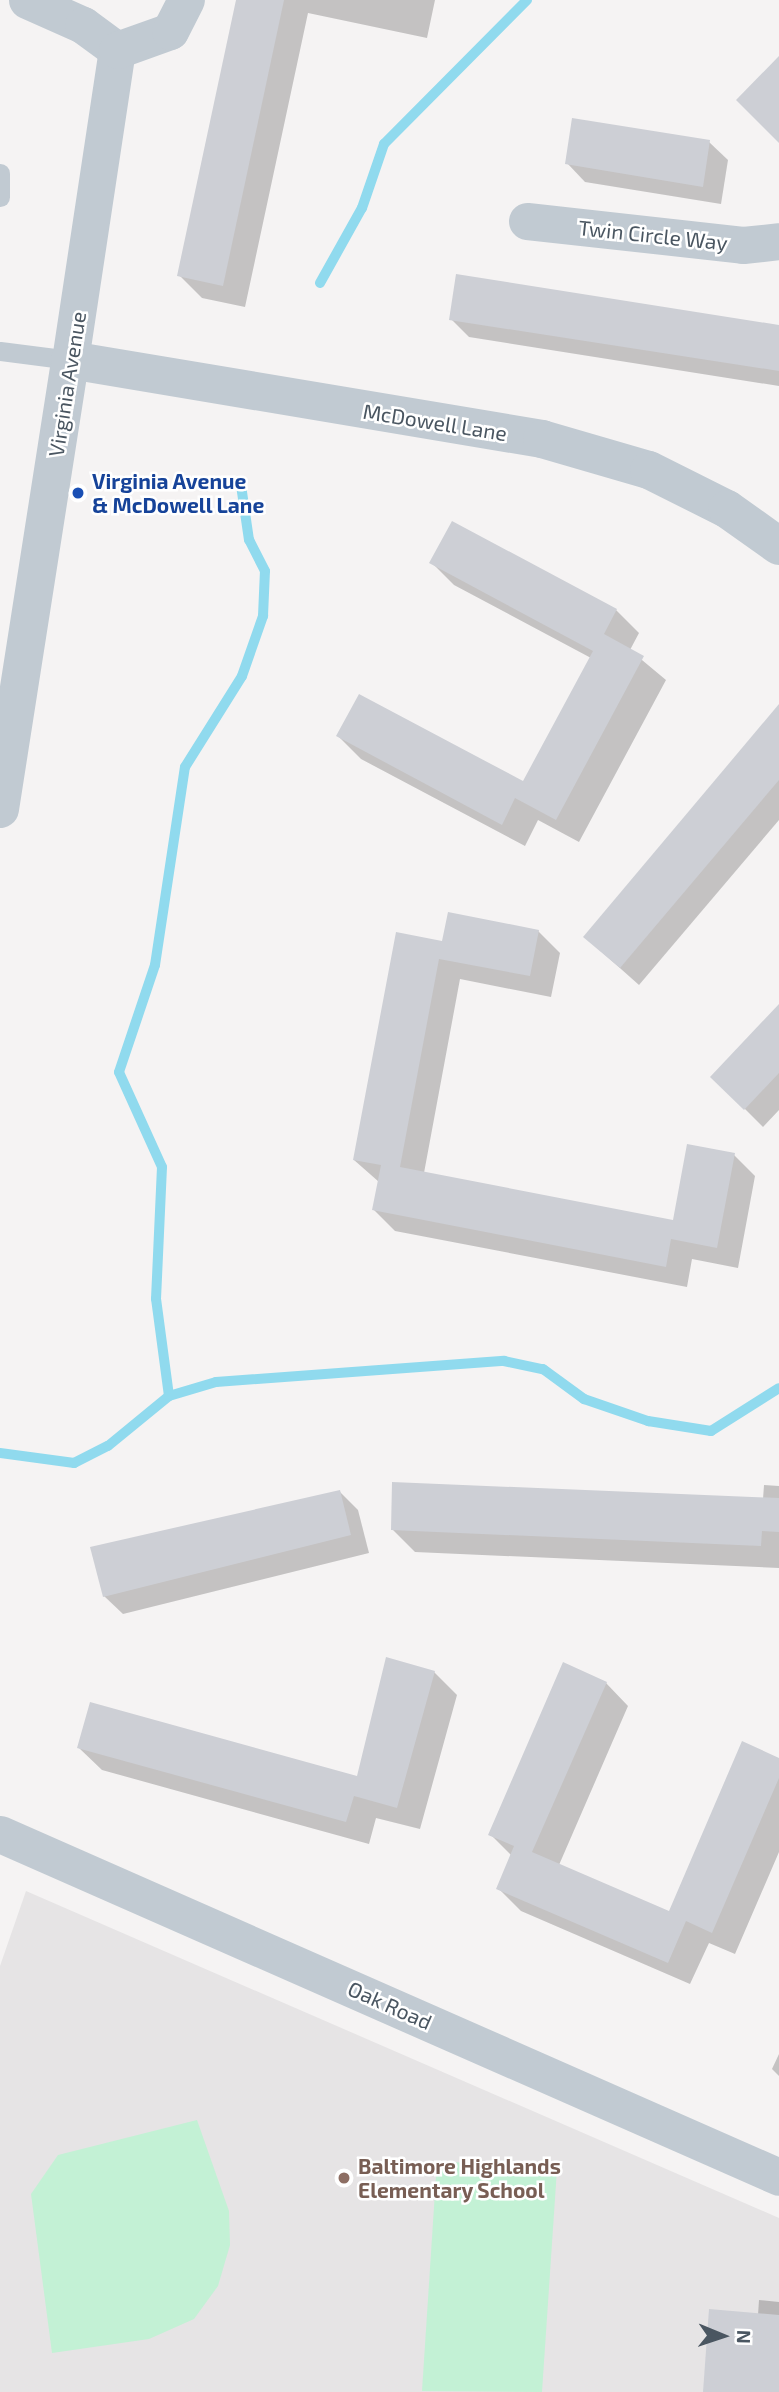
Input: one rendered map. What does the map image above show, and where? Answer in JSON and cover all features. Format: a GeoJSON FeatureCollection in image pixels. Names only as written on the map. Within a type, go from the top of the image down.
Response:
{"type":"FeatureCollection","features":[{"type":"Feature","properties":{"kind":"street"},"geometry":{"type":"LineString","coordinates":[[27,0],[83,25],[117,50],[170,31],[186,0]]}},
{"type":"Feature","properties":{"kind":"street","name":"Virginia Avenue"},"geometry":{"type":"LineString","coordinates":[[0,809],[117,50]]}},
{"type":"Feature","properties":{"kind":"street","name":"Twin Circle Way"},"geometry":{"type":"LineString","coordinates":[[527,220],[743,245],[779,240]]}},
{"type":"Feature","properties":{"kind":"street","name":"McDowell Lane"},"geometry":{"type":"LineString","coordinates":[[70,360],[542,439],[649,470],[727,509],[779,546]]}},
{"type":"Feature","properties":{"kind":"street","name":"Oak Road"},"geometry":{"type":"LineString","coordinates":[[0,1834],[779,2176]]}},
{"type":"Feature","properties":{"kind":"lane"},"geometry":{"type":"LineString","coordinates":[[0,173],[0,198]]}},
{"type":"Feature","properties":{"kind":"lane"},"geometry":{"type":"LineString","coordinates":[[0,351],[70,360]]}},
{"type":"Feature","properties":{"kind":"shaded area","name":"Baltimore Highlands Elementary School"},"geometry":{"type":"Polygon","coordinates":[[[26,1891],[779,2218],[779,2392],[0,2392],[0,1966],[26,1891]]]}},
{"type":"Feature","properties":{"kind":"green space"},"geometry":{"type":"Polygon","coordinates":[[[197,2120],[229,2211],[230,2245],[218,2286],[194,2319],[149,2339],[52,2353],[31,2194],[58,2155],[197,2120]]]}},
{"type":"Feature","properties":{"kind":"green space"},"geometry":{"type":"Polygon","coordinates":[[[437,2161],[557,2169],[542,2392],[422,2391],[437,2161]]]}},
{"type":"Feature","properties":{"kind":"building"},"geometry":{"type":"Polygon","coordinates":[[[236,0],[284,0],[223,286],[177,276],[236,0]]]}},
{"type":"Feature","properties":{"kind":"building"},"geometry":{"type":"Polygon","coordinates":[[[779,56],[779,143],[736,100],[779,56]]]}},
{"type":"Feature","properties":{"kind":"building"},"geometry":{"type":"Polygon","coordinates":[[[572,118],[710,140],[703,187],[565,164],[572,118]]]}},
{"type":"Feature","properties":{"kind":"building"},"geometry":{"type":"Polygon","coordinates":[[[456,274],[779,325],[779,371],[449,320],[456,274]]]}},
{"type":"Feature","properties":{"kind":"building"},"geometry":{"type":"Polygon","coordinates":[[[452,521],[617,609],[604,634],[644,656],[556,820],[515,798],[502,825],[336,736],[359,694],[523,781],[593,651],[429,563],[452,521]]]}},
{"type":"Feature","properties":{"kind":"building"},"geometry":{"type":"Polygon","coordinates":[[[779,704],[779,780],[620,968],[583,937],[779,704]]]}},
{"type":"Feature","properties":{"kind":"building"},"geometry":{"type":"Polygon","coordinates":[[[448,912],[539,930],[530,976],[439,959],[400,1167],[673,1220],[687,1144],[735,1153],[717,1248],[671,1239],[666,1267],[372,1210],[381,1165],[353,1160],[396,932],[442,941],[448,912]]]}},
{"type":"Feature","properties":{"kind":"building"},"geometry":{"type":"Polygon","coordinates":[[[779,1004],[779,1073],[744,1110],[710,1077],[779,1004]]]}},
{"type":"Feature","properties":{"kind":"building"},"geometry":{"type":"Polygon","coordinates":[[[392,1482],[779,1498],[779,1532],[762,1531],[761,1546],[391,1530],[392,1482]]]}},
{"type":"Feature","properties":{"kind":"building"},"geometry":{"type":"Polygon","coordinates":[[[340,1490],[351,1535],[103,1597],[90,1547],[340,1490]]]}},
{"type":"Feature","properties":{"kind":"building"},"geometry":{"type":"Polygon","coordinates":[[[386,1657],[435,1671],[397,1808],[354,1796],[346,1822],[77,1748],[90,1702],[357,1776],[386,1657]]]}},
{"type":"Feature","properties":{"kind":"building"},"geometry":{"type":"Polygon","coordinates":[[[563,1662],[607,1682],[532,1852],[669,1911],[742,1741],[779,1758],[779,1778],[712,1933],[686,1921],[668,1963],[496,1889],[514,1846],[488,1835],[563,1662]]]}},
{"type":"Feature","properties":{"kind":"building"},"geometry":{"type":"Polygon","coordinates":[[[709,2309],[779,2315],[779,2392],[703,2392],[709,2309]]]}},
{"type":"Feature","properties":{"kind":"waterway"},"geometry":{"type":"LineString","coordinates":[[320,283],[362,208],[384,144],[527,0]]}},
{"type":"Feature","properties":{"kind":"waterway"},"geometry":{"type":"LineString","coordinates":[[169,1396],[156,1299],[162,1167],[119,1072],[155,965],[185,767],[242,676],[263,616],[265,571],[249,540],[242,492]]}},
{"type":"Feature","properties":{"kind":"waterway"},"geometry":{"type":"LineString","coordinates":[[0,1453],[74,1463],[108,1446],[169,1396],[216,1382],[504,1361],[543,1369],[584,1399],[648,1421],[711,1431],[779,1388]]}},
{"type":"Feature","properties":{"kind":"place","name":"Virginia Avenue & McDowell Lane"},"geometry":{"type":"Point","coordinates":[78,493]}},
{"type":"Feature","properties":{"kind":"place","name":"Baltimore Highlands Elementary School"},"geometry":{"type":"Point","coordinates":[344,2178]}}]}
